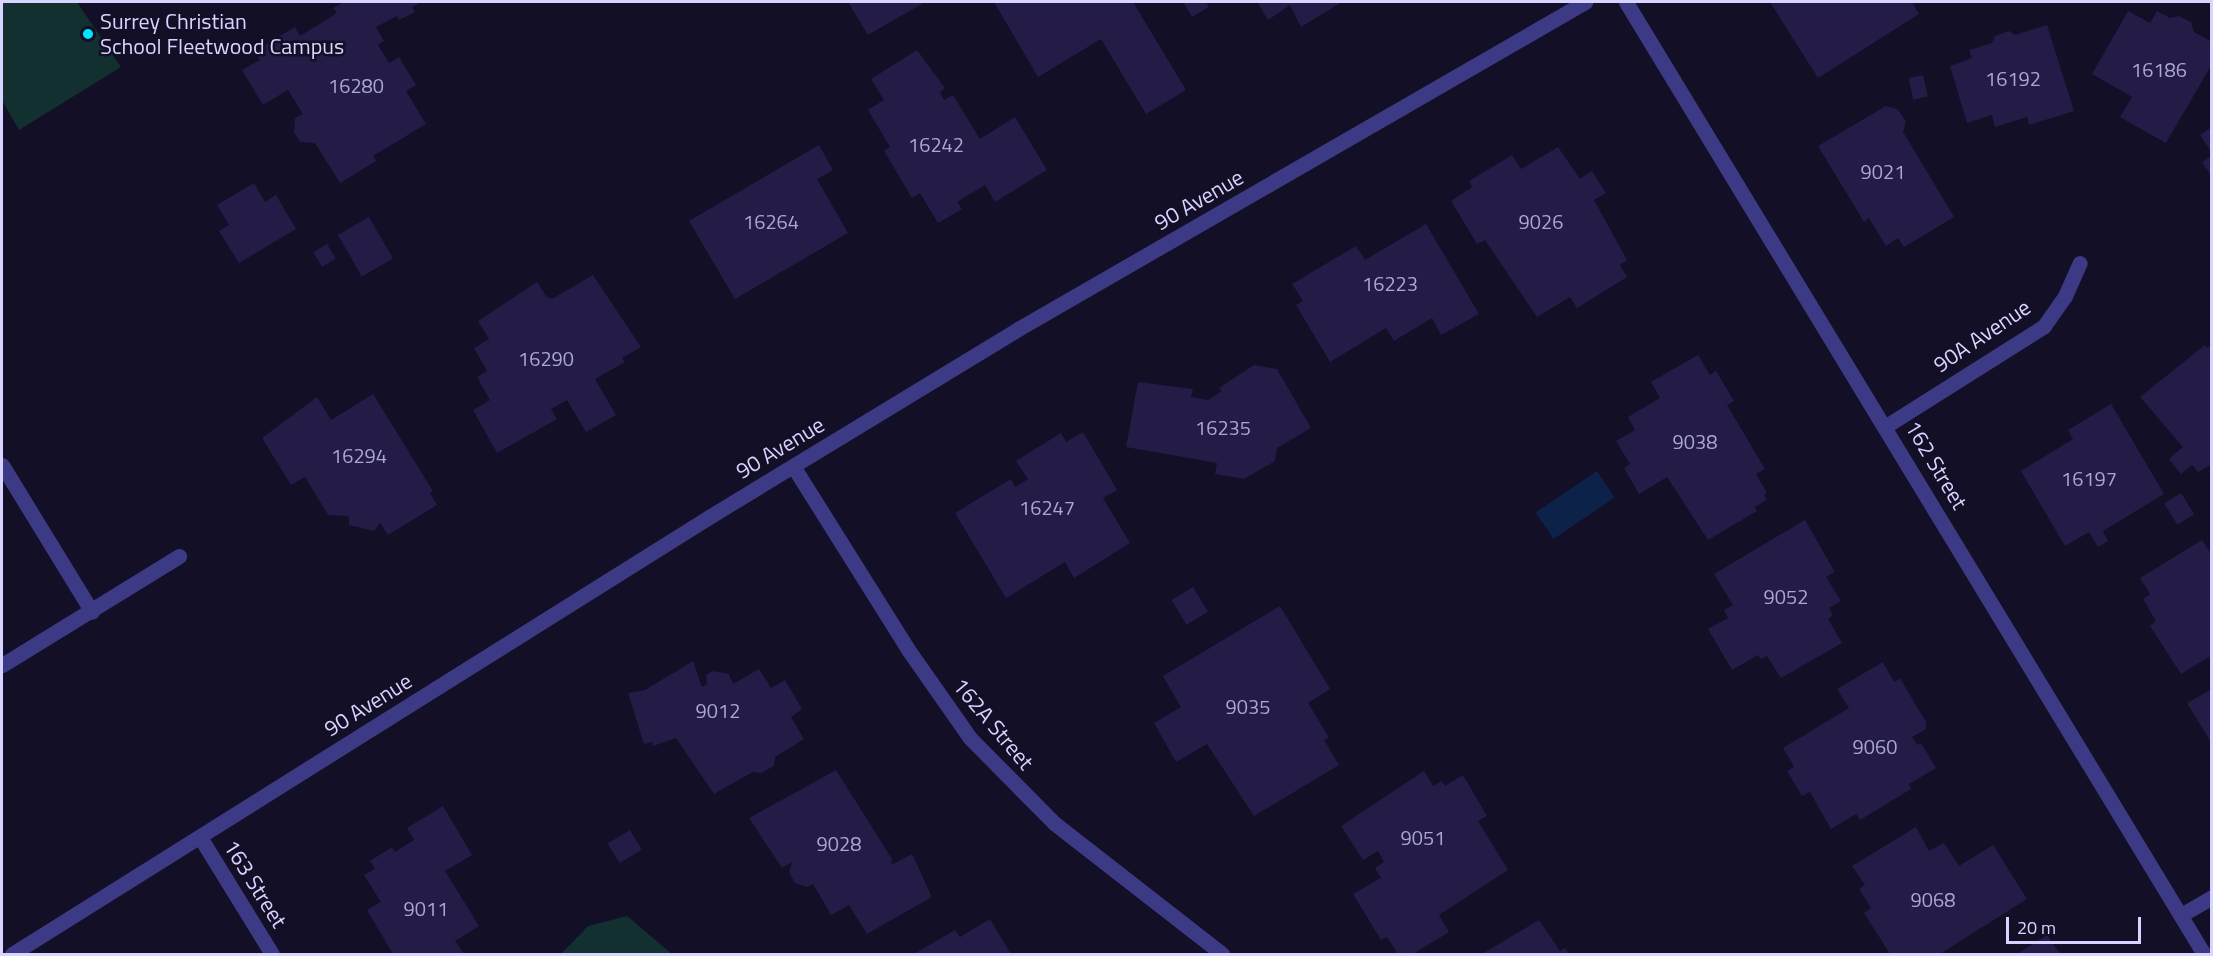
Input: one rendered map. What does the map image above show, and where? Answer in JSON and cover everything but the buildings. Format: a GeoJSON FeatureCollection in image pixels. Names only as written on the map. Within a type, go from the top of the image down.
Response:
{"type":"FeatureCollection","features":[{"type":"Feature","properties":{"kind":"street","name":"90 Avenue"},"geometry":{"type":"LineString","coordinates":[[12,954],[793,466],[1017,329],[1585,2]]}},
{"type":"Feature","properties":{"kind":"street","name":"162 Street"},"geometry":{"type":"LineString","coordinates":[[1626,2],[1886,426],[2204,954]]}},
{"type":"Feature","properties":{"kind":"street","name":"90A Avenue"},"geometry":{"type":"LineString","coordinates":[[1886,426],[2043,326],[2065,296],[2080,263]]}},
{"type":"Feature","properties":{"kind":"street"},"geometry":{"type":"LineString","coordinates":[[2,465],[92,612]]}},
{"type":"Feature","properties":{"kind":"street","name":"162A Street"},"geometry":{"type":"LineString","coordinates":[[793,466],[907,648],[970,738],[1054,823],[1222,954]]}},
{"type":"Feature","properties":{"kind":"street"},"geometry":{"type":"LineString","coordinates":[[2,665],[92,612],[179,556]]}},
{"type":"Feature","properties":{"kind":"street","name":"163 Street"},"geometry":{"type":"LineString","coordinates":[[200,837],[272,954]]}},
{"type":"Feature","properties":{"kind":"street"},"geometry":{"type":"LineString","coordinates":[[2181,915],[2211,897]]}},
{"type":"Feature","properties":{"kind":"green space","name":"Surrey Christian School Fleetwood Campus"},"geometry":{"type":"Polygon","coordinates":[[[2,2],[77,2],[121,67],[19,130],[2,100],[2,2]]]}},
{"type":"Feature","properties":{"kind":"green space"},"geometry":{"type":"Polygon","coordinates":[[[627,916],[672,954],[561,954],[588,926],[627,916]]]}},
{"type":"Feature","properties":{"kind":"water"},"geometry":{"type":"Polygon","coordinates":[[[1597,471],[1615,498],[1554,539],[1536,512],[1597,471]]]}},
{"type":"Feature","properties":{"kind":"place","name":"Surrey Christian School Fleetwood Campus"},"geometry":{"type":"Point","coordinates":[88,34]}}]}
